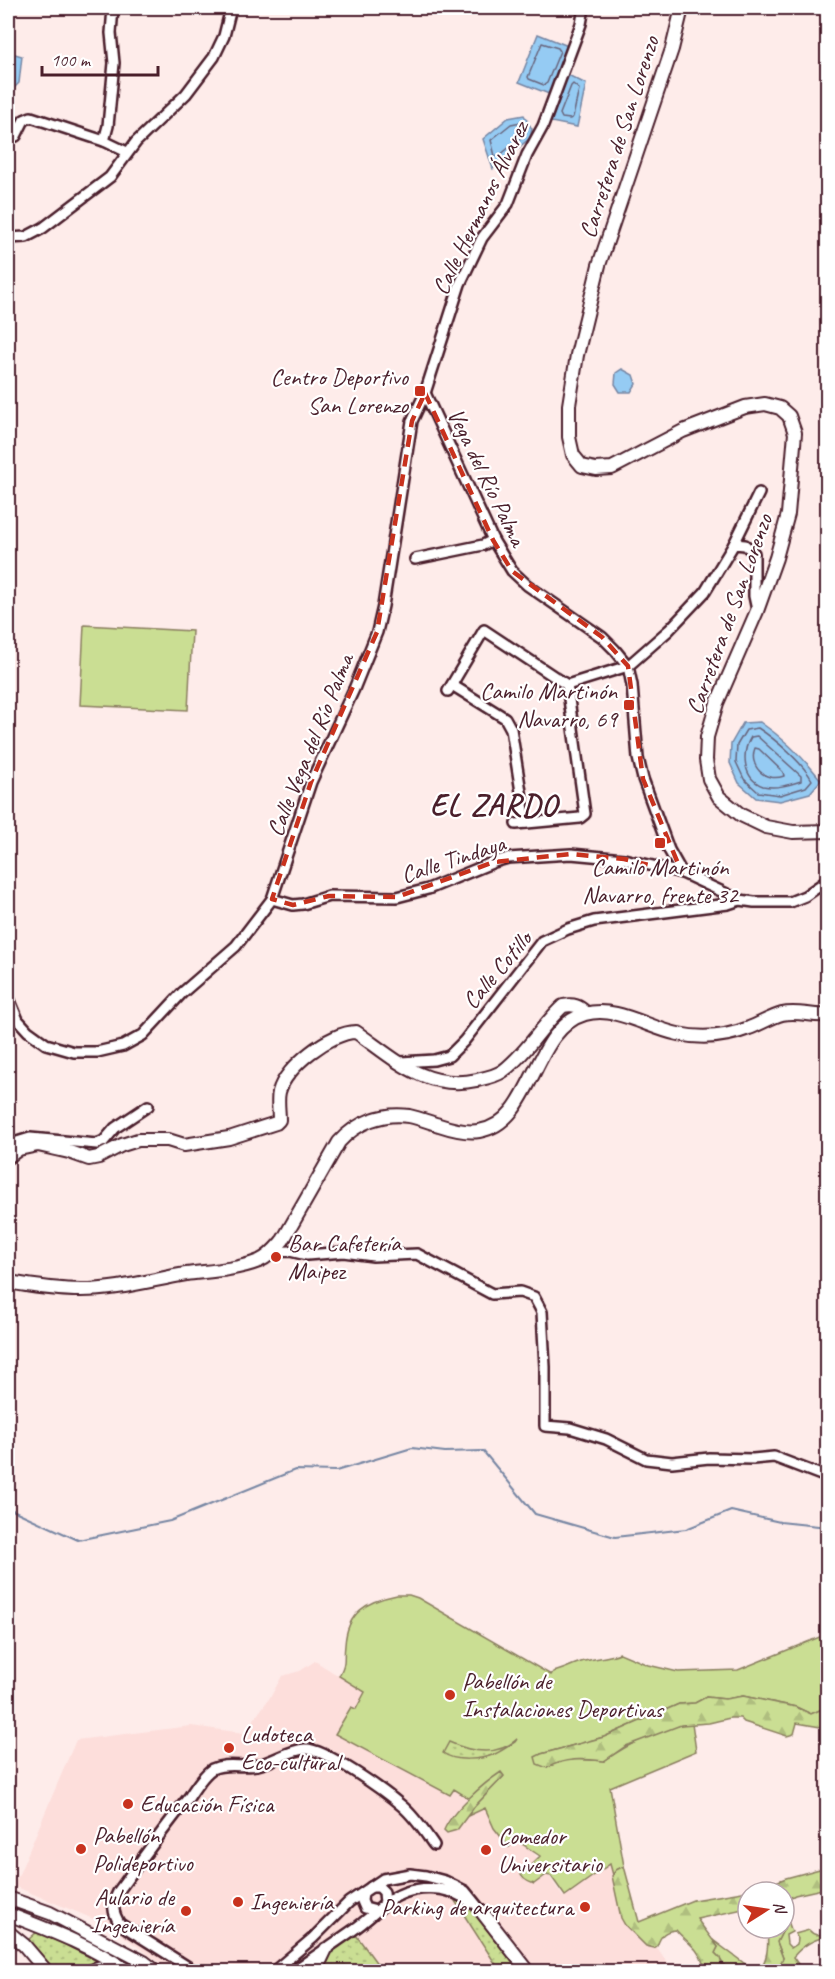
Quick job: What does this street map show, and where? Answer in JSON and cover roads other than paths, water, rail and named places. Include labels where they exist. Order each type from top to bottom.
[{"type":"street","points":[[104,141],[108,126],[114,63],[111,33],[112,8]]},
{"type":"street","points":[[8,238],[26,237],[43,228],[110,177],[127,152],[186,94],[214,57],[224,36],[231,8]]},
{"type":"street","name":"Calle Hermanos Álvarez","points":[[425,393],[460,284],[482,238],[508,204],[527,155],[543,126],[581,24],[584,8]]},
{"type":"street","name":"Carretera de San Lorenzo","points":[[682,8],[672,49],[599,265],[577,355],[569,405],[569,437],[573,455],[582,466],[596,469],[612,468],[683,431],[745,407],[765,404],[780,408],[789,416],[795,433],[789,514],[757,611],[717,703],[707,736],[706,760],[709,779],[719,797],[741,815],[766,827],[793,832],[828,831]]},
{"type":"street","points":[[8,132],[16,136],[24,120],[31,117],[104,141],[127,152]]},
{"type":"street","name":"Vega del Río Palma","points":[[425,393],[493,540],[513,571],[527,585],[602,637],[628,666]]},
{"type":"street","name":"Calle Vega del Río Palma","points":[[8,996],[18,1020],[28,1031],[46,1044],[74,1052],[97,1052],[123,1046],[142,1035],[182,993],[236,946],[272,899],[311,782],[354,689],[377,632],[412,421],[425,393]]},
{"type":"street","points":[[567,685],[628,666],[669,630],[705,592],[734,544],[759,493]]},
{"type":"street","points":[[415,559],[483,545],[493,540]]},
{"type":"street","points":[[734,544],[746,545],[754,553],[754,596],[757,611]]},
{"type":"street","points":[[484,630],[567,685],[585,814],[580,818],[521,824],[511,729],[505,718],[450,688],[484,630]]},
{"type":"street","points":[[628,666],[632,686],[638,758],[643,779],[669,850],[682,873]]},
{"type":"street","name":"Calle Tindaya","points":[[272,899],[292,905],[329,896],[397,897],[428,889],[508,858],[571,854],[624,859],[682,873],[740,900]]},
{"type":"street","points":[[740,900],[753,903],[790,902],[805,896],[828,880]]},
{"type":"street","name":"Calle Cotillo","points":[[401,1062],[434,1060],[448,1056],[464,1041],[542,941],[568,929],[594,921],[673,912],[728,904],[740,900]]},
{"type":"street","points":[[8,1156],[19,1149],[38,1145],[89,1159],[138,1140],[168,1140],[184,1145],[229,1138],[276,1123],[279,1120],[278,1092],[293,1069],[323,1043],[345,1032],[356,1032],[417,1074],[443,1082],[465,1083],[488,1078],[509,1065],[563,1006],[579,1006],[586,1013]]},
{"type":"street","points":[[8,1282],[47,1289],[113,1288],[243,1266],[262,1260],[283,1240],[339,1142],[350,1130],[366,1122],[385,1117],[408,1116],[455,1130],[478,1132],[496,1126],[511,1113],[551,1042],[574,1019],[586,1013],[602,1012],[624,1016],[677,1034],[706,1037],[732,1034],[784,1013],[828,1015]]},
{"type":"street","points":[[8,1156],[9,1148],[17,1142],[30,1138],[97,1144],[104,1141],[115,1128],[148,1106]]},
{"type":"street","points":[[272,1252],[290,1251],[307,1255],[344,1252],[373,1256],[417,1254],[492,1294],[520,1292],[534,1297],[542,1312],[545,1426],[570,1428],[606,1438],[646,1459],[672,1462],[709,1458],[753,1460],[774,1457],[821,1475],[828,1475]]},
{"type":"street","points":[[196,1971],[120,1924],[112,1904],[117,1892],[212,1769],[222,1766],[255,1766],[292,1752],[305,1749],[318,1751],[331,1756],[402,1806],[415,1818],[434,1845]]},
{"type":"street","points":[[273,1971],[313,1938],[349,1902],[383,1879],[410,1874],[445,1881],[465,1891],[529,1971]]},
{"type":"street","points":[[371,1887],[379,1887],[384,1892],[385,1904]]},
{"type":"street","points":[[292,1971],[361,1924],[385,1904],[417,1888],[438,1888],[466,1899],[482,1912]]},
{"type":"street","points":[[363,1893],[362,1901],[365,1908],[376,1911]]},
{"type":"street","points":[[8,1898],[50,1913],[157,1971]]},
{"type":"street","points":[[8,1914],[85,1946],[129,1971]]},
{"type":"street","points":[[8,1932],[24,1945],[47,1971]]},
{"type":"street","points":[[315,1971],[326,1949]]},
{"type":"street","points":[[90,1971],[107,1967],[117,1971]]},
{"type":"water","points":[[538,34],[568,46],[549,94],[519,82]]},
{"type":"water","points":[[8,52],[22,56],[19,83],[12,90],[10,103],[8,102]]},
{"type":"water","points":[[568,75],[586,84],[577,127],[551,122]]},
{"type":"water","points":[[524,115],[532,129],[530,138],[493,169],[483,139],[508,118]]},
{"type":"water","points":[[622,369],[633,375],[636,384],[631,392],[620,392],[615,384],[616,373]]},
{"type":"water","points":[[760,722],[793,749],[821,780],[810,793],[780,801],[756,798],[739,783],[730,763],[731,744],[743,723]]},
{"type":"waterway","points":[[8,1508],[78,1540],[170,1521],[295,1470],[336,1471],[412,1448],[445,1452],[483,1451],[535,1514],[615,1537],[686,1529],[731,1511],[780,1522],[828,1527]]},
{"type":"place","name":"Centro Deportivo San Lorenzo","points":[[420,391]]},
{"type":"place","name":"Camilo Martinón Navarro, 69","points":[[629,705]]},
{"type":"place","name":"Camilo Martinón Navarro, frente 32","points":[[660,843]]},
{"type":"place","name":"Bar Cafetería Maipez","points":[[276,1257]]},
{"type":"place","name":"Pabellón de Instalaciones Deportivas","points":[[450,1695]]},
{"type":"place","name":"Ludoteca Eco-cultural","points":[[229,1748]]},
{"type":"place","name":"Educación Física","points":[[128,1804]]},
{"type":"place","name":"Pabellón Polideportivo","points":[[81,1849]]},
{"type":"place","name":"Comedor Universitario","points":[[486,1850]]},
{"type":"place","name":"Ingeniería","points":[[238,1902]]},
{"type":"place","name":"Parking de arquitectura","points":[[585,1907]]},
{"type":"place","name":"Aulario de Ingeniería","points":[[186,1911]]},
{"type":"district","name":"EL ZARDO","points":[[494,805]]}]
